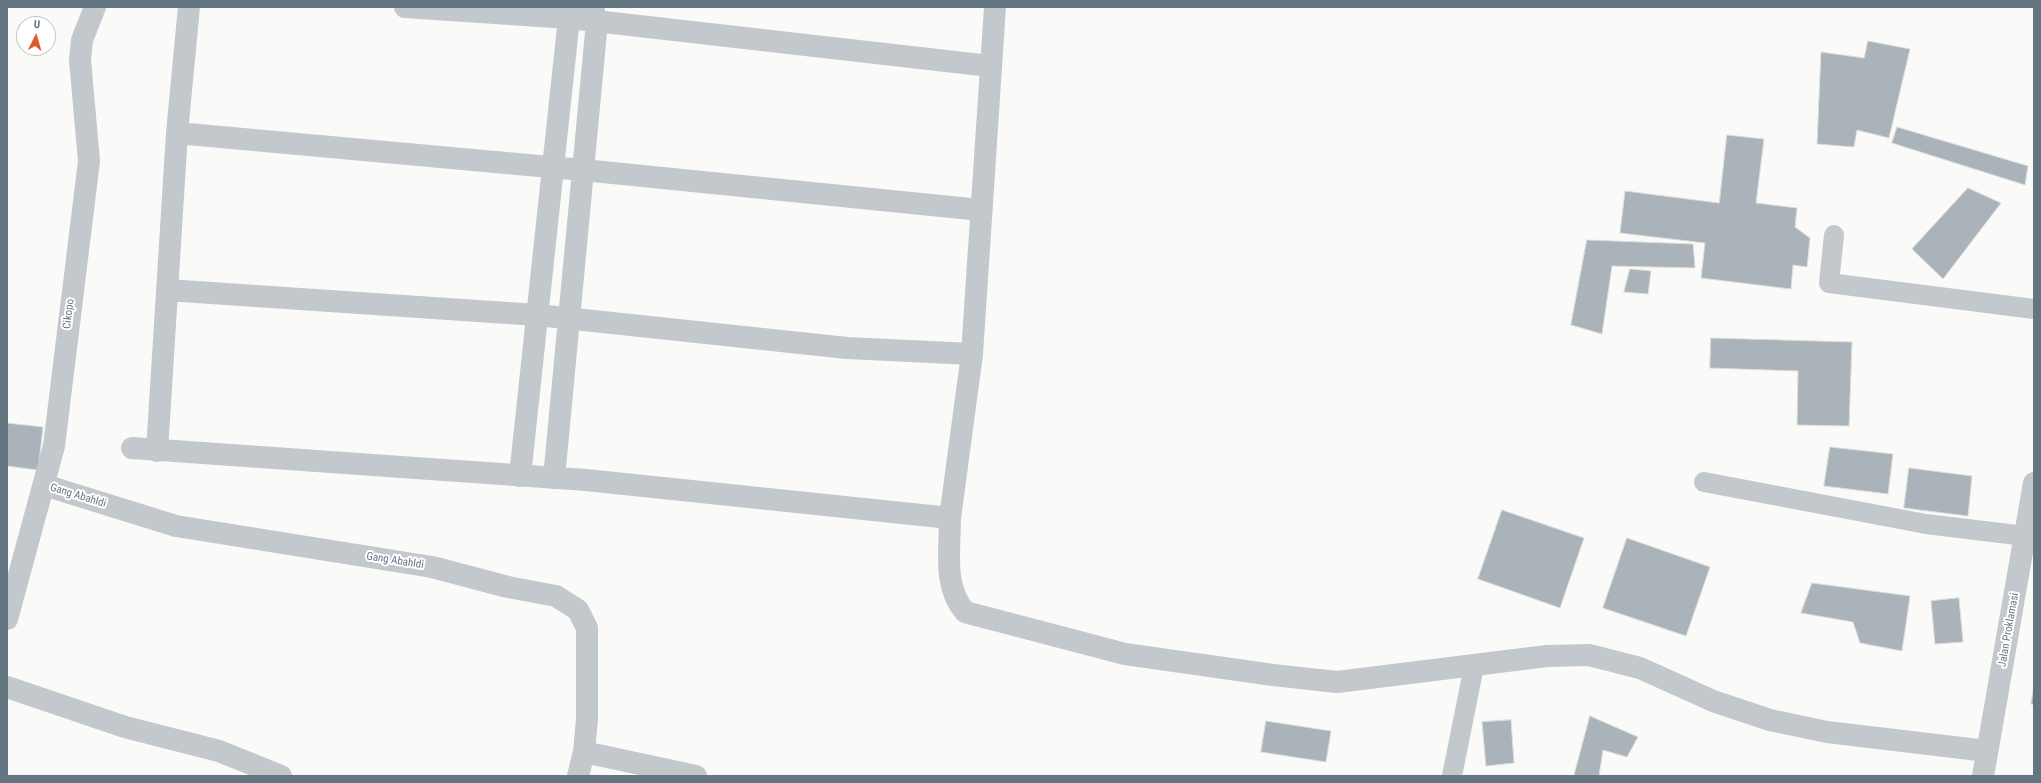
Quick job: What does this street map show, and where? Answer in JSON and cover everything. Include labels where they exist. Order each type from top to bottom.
[{"type":"street","name":"Cikopo","points":[[7,619],[54,446],[89,161],[80,60],[82,40],[95,7]]},
{"type":"street","points":[[157,451],[177,133],[189,7]]},
{"type":"street","points":[[405,7],[595,14],[990,66]]},
{"type":"street","points":[[995,7],[972,354],[950,518],[949,579],[954,597],[965,612],[1125,654],[1287,677],[1337,682],[1546,656],[1588,655],[1640,668],[1713,701],[1770,720],[1827,732],[1987,751]]},
{"type":"street","points":[[520,476],[536,315],[572,13]]},
{"type":"street","points":[[554,478],[583,170],[595,14]]},
{"type":"street","points":[[177,133],[553,167],[981,210]]},
{"type":"street","points":[[167,290],[536,315],[847,348],[972,354]]},
{"type":"street","points":[[132,448],[157,451],[554,478],[950,518]]},
{"type":"street","name":"Jalan Proklamasi","points":[[1983,776],[2034,483]]},
{"type":"street","name":"Gang Abahldi","points":[[44,485],[176,526],[432,567],[556,596],[578,610],[587,628],[587,718],[584,752],[578,776]]},
{"type":"street","points":[[7,687],[125,726],[219,751],[280,776]]},
{"type":"street","points":[[584,752],[696,776]]},
{"type":"lane","points":[[1834,235],[1829,283],[2034,308]]},
{"type":"lane","points":[[1704,482],[1926,524],[2025,536]]},
{"type":"lane","points":[[1452,776],[1474,666]]},
{"type":"building","points":[[1868,41],[1910,49],[1889,138],[1857,130],[1854,147],[1817,144],[1821,52],[1864,58]]},
{"type":"building","points":[[1897,127],[2028,166],[2025,185],[1892,143]]},
{"type":"building","points":[[1727,135],[1764,139],[1756,203],[1797,208],[1795,227],[1810,238],[1807,267],[1793,265],[1791,289],[1701,278],[1705,243],[1620,233],[1625,191],[1719,203]]},
{"type":"building","points":[[1968,188],[2001,203],[1943,279],[1912,249]]},
{"type":"building","points":[[1587,240],[1693,244],[1695,268],[1612,266],[1602,334],[1571,325]]},
{"type":"building","points":[[1630,269],[1651,271],[1648,294],[1624,292]]},
{"type":"building","points":[[1711,338],[1852,342],[1849,426],[1797,425],[1798,371],[1710,368]]},
{"type":"building","points":[[7,423],[43,427],[38,470],[7,466]]},
{"type":"building","points":[[1830,447],[1893,454],[1888,494],[1824,486]]},
{"type":"building","points":[[1909,468],[1972,476],[1968,516],[1904,508]]},
{"type":"building","points":[[1502,510],[1584,538],[1560,608],[1478,579]]},
{"type":"building","points":[[1627,538],[1710,567],[1686,636],[1603,608]]},
{"type":"building","points":[[1812,583],[1910,596],[1902,651],[1860,643],[1853,622],[1801,613]]},
{"type":"building","points":[[1959,598],[1963,642],[1935,644],[1931,601]]},
{"type":"building","points":[[2034,686],[2034,705],[2031,704]]},
{"type":"building","points":[[1590,716],[1638,737],[1627,757],[1603,750],[1599,776],[1574,776]]},
{"type":"building","points":[[1511,720],[1514,763],[1486,766],[1482,722]]},
{"type":"building","points":[[1266,721],[1331,731],[1326,762],[1261,752]]}]
